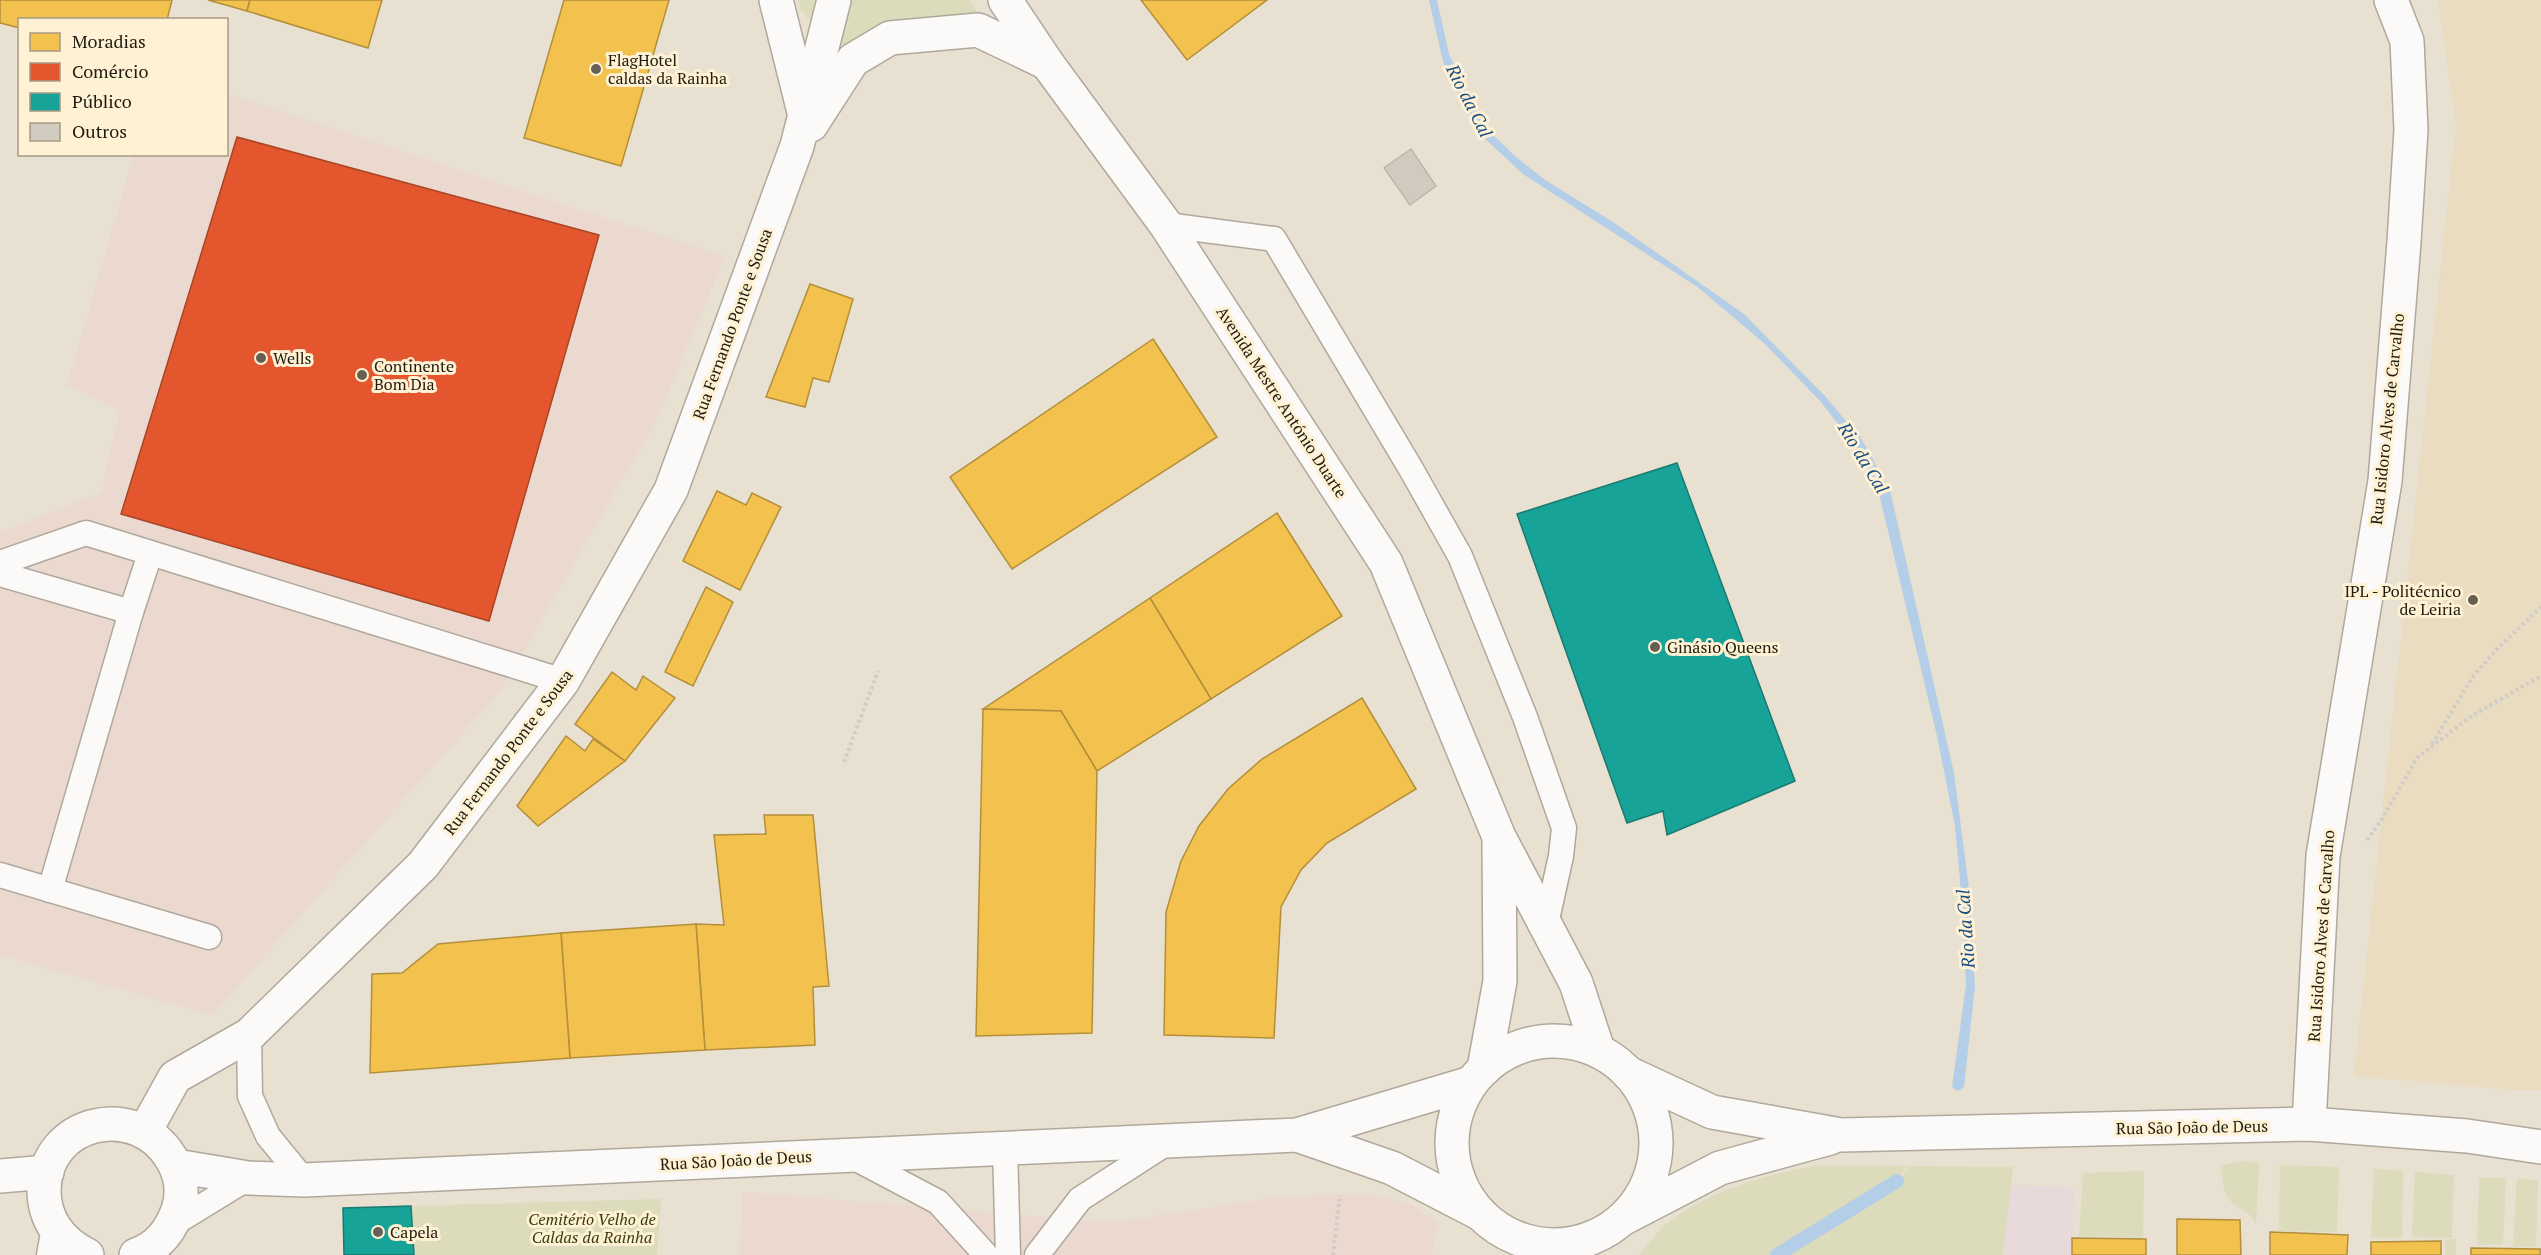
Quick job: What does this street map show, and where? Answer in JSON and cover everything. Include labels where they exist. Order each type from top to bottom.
[{"type":"street","name":"Rua Fernando Ponte e Sousa","points":[[776,0],[804,113]]},
{"type":"street","name":"Rua Fernando Ponte e Sousa","points":[[146,1131],[175,1077],[249,1035],[423,865],[563,681],[671,490],[797,147],[834,0]]},
{"type":"street","name":"Avenida Mestre António Duarte","points":[[1005,0],[1047,63],[1166,225],[1386,562],[1499,837],[1576,982],[1598,1050]]},
{"type":"street","name":"Rua Isidoro Alves de Carvalho","points":[[2310,1124],[2325,844],[2385,481],[2404,243],[2411,130],[2407,41],[2391,0]]},
{"type":"street","name":"Rua Fernando Ponte e Sousa","points":[[797,147],[853,60],[890,38],[978,30],[1047,63]]},
{"type":"street","points":[[1499,837],[1500,981],[1477,1076],[1458,1110],[1452,1140],[1459,1179],[1484,1217],[1500,1255]]},
{"type":"street","points":[[1297,1135],[1477,1076],[1499,1056],[1518,1047],[1537,1042],[1578,1043],[1598,1050],[1628,1073],[1712,1112],[1841,1135]]},
{"type":"street","points":[[1612,1234],[1648,1186],[1657,1147],[1650,1108],[1641,1089],[1628,1073]]},
{"type":"street","points":[[87,1255],[68,1244],[52,1242],[45,1203],[47,1172],[55,1154],[68,1138],[86,1128],[106,1123],[126,1124],[146,1131],[164,1146],[176,1166],[181,1186],[179,1206],[173,1224],[161,1240],[136,1255]]},
{"type":"street","name":"Rua São João de Deus","points":[[1841,1135],[2310,1124],[2467,1136],[2541,1147]]},
{"type":"street","points":[[1297,1135],[1392,1168],[1484,1217],[1512,1237],[1551,1246],[1571,1245],[1612,1234],[1720,1168],[1841,1135]]},
{"type":"street","name":"Rua São João de Deus","points":[[176,1166],[248,1178],[304,1180],[1297,1135]]},
{"type":"street","points":[[0,1176],[47,1172]]},
{"type":"lane","points":[[1166,225],[1274,239],[1412,470],[1460,556],[1525,717],[1564,828],[1561,856],[1546,924]]},
{"type":"lane","points":[[0,563],[86,534],[563,681]]},
{"type":"lane","points":[[50,890],[150,554]]},
{"type":"lane","points":[[0,574],[131,612]]},
{"type":"lane","points":[[0,875],[209,937]]},
{"type":"lane","points":[[249,1035],[250,1095],[268,1136],[304,1180]]},
{"type":"lane","points":[[1037,1255],[1080,1199],[1171,1141]]},
{"type":"lane","points":[[1005,1148],[1008,1255]]},
{"type":"lane","points":[[849,1155],[939,1202],[986,1255]]},
{"type":"lane","points":[[173,1224],[248,1178]]},
{"type":"path","points":[[2431,746],[2474,675],[2499,647],[2541,607]]},
{"type":"path","points":[[844,762],[878,671]]},
{"type":"path","points":[[2322,879],[2366,841],[2382,819],[2417,758],[2470,717],[2541,676]]},
{"type":"path","points":[[1332,1255],[1340,1195]]},
{"type":"shaded area","name":"IPL - Politécnico de Leiria","points":[[2438,0],[2541,0],[2541,1090],[2514,1090],[2354,1076],[2456,124]]},
{"type":"shaded area","points":[[228,94],[725,257],[656,421],[501,690],[212,1015],[0,955],[0,532],[101,493],[120,410],[67,385],[134,156],[228,156]]},
{"type":"shaded area","points":[[2010,1185],[2074,1187],[2072,1255],[2003,1255]]},
{"type":"shaded area","points":[[743,1192],[1112,1223],[1278,1197],[1371,1194],[1412,1205],[1438,1223],[1432,1255],[739,1255]]},
{"type":"green space","points":[[798,0],[969,0],[979,16],[890,21],[848,49],[801,11]]},
{"type":"green space","points":[[2241,1161],[2259,1163],[2256,1224],[2249,1214],[2231,1201],[2224,1187],[2221,1166]]},
{"type":"green space","points":[[1816,1165],[1907,1166],[1897,1180],[1778,1255],[1639,1255],[1666,1225],[1704,1200],[1759,1179]]},
{"type":"green space","points":[[2280,1165],[2339,1167],[2337,1232],[2279,1231]]},
{"type":"green space","points":[[1909,1166],[2013,1167],[2003,1255],[1781,1255],[1899,1181]]},
{"type":"green space","points":[[2374,1169],[2403,1171],[2402,1238],[2371,1237]]},
{"type":"green space","points":[[2144,1171],[2143,1238],[2079,1236],[2083,1173]]},
{"type":"green space","points":[[2415,1172],[2454,1175],[2452,1238],[2412,1237]]},
{"type":"green space","points":[[2479,1178],[2506,1178],[2503,1244],[2477,1245]]},
{"type":"green space","points":[[2517,1179],[2538,1180],[2536,1247],[2513,1246]]},
{"type":"green space","name":"Cemitério Velho de Caldas da Rainha","points":[[661,1199],[657,1255],[414,1255],[411,1206]]},
{"type":"green space","points":[[2445,1239],[2456,1239],[2456,1255],[2445,1255]]},
{"type":"water","name":"Rio da Cal","points":[[1429,0],[1437,0],[1449,54],[1467,93],[1489,131],[1545,180],[1613,222],[1744,314],[1825,396],[1862,440],[1890,490],[1954,773],[1969,888],[1975,986],[1964,1087],[1958,1091],[1952,1087],[1966,985],[1963,914],[1955,826],[1937,736],[1877,485],[1852,442],[1821,402],[1766,345],[1699,288],[1523,174],[1483,137],[1445,70]]},
{"type":"building: Moradias","points":[[0,0],[172,0],[168,18],[18,18],[18,28],[0,23]]},
{"type":"building: Moradias","points":[[208,0],[250,0],[247,11]]},
{"type":"building: Moradias","points":[[250,0],[382,0],[368,48],[247,11]]},
{"type":"building: Moradias","name":"FlagHotel caldas da Rainha","points":[[564,0],[669,0],[621,166],[524,138]]},
{"type":"building: Moradias","points":[[1141,0],[1267,0],[1187,60]]},
{"type":"building: Moradias","points":[[810,284],[853,299],[829,382],[813,378],[805,407],[766,397]]},
{"type":"building: Moradias","points":[[1153,339],[1217,437],[1012,569],[950,477]]},
{"type":"building: Moradias","points":[[717,491],[746,505],[752,493],[781,507],[740,590],[683,561]]},
{"type":"building: Moradias","points":[[1277,513],[1342,616],[1211,699],[1150,598]]},
{"type":"building: Moradias","points":[[706,587],[733,602],[693,686],[665,672]]},
{"type":"building: Moradias","points":[[1150,598],[1211,699],[1097,771],[1061,711],[983,709]]},
{"type":"building: Moradias","points":[[612,672],[636,690],[643,676],[675,698],[625,761],[575,724]]},
{"type":"building: Moradias","points":[[1362,698],[1416,789],[1327,843],[1301,870],[1281,907],[1274,1038],[1164,1035],[1166,912],[1181,861],[1199,826],[1228,789],[1262,759]]},
{"type":"building: Moradias","points":[[983,709],[1061,711],[1097,771],[1092,1033],[976,1036]]},
{"type":"building: Moradias","points":[[566,736],[585,751],[593,739],[625,761],[538,826],[517,806]]},
{"type":"building: Moradias","points":[[764,815],[813,815],[829,986],[813,987],[815,1045],[705,1050],[696,924],[724,925],[714,835],[766,834]]},
{"type":"building: Moradias","points":[[696,924],[705,1050],[570,1058],[561,933]]},
{"type":"building: Moradias","points":[[561,933],[570,1058],[370,1073],[372,974],[402,973],[438,944]]},
{"type":"building: Moradias","points":[[2177,1219],[2240,1220],[2241,1255],[2177,1255]]},
{"type":"building: Moradias","points":[[2270,1232],[2348,1235],[2347,1255],[2270,1255]]},
{"type":"building: Moradias","points":[[2072,1238],[2146,1239],[2146,1255],[2072,1255]]},
{"type":"building: Moradias","points":[[2441,1241],[2441,1255],[2371,1255],[2371,1242]]},
{"type":"building: Moradias","points":[[2471,1248],[2540,1249],[2540,1255],[2471,1255]]},
{"type":"building: Comércio","name":"Continente Bom Dia","points":[[237,137],[599,235],[489,621],[121,514]]},
{"type":"building: Público","name":"Ginásio Queens","points":[[1677,463],[1795,781],[1667,835],[1663,811],[1627,823],[1517,514]]},
{"type":"building: Público","name":"Capela","points":[[411,1206],[414,1255],[344,1255],[343,1208]]},
{"type":"building: Outros","points":[[1411,149],[1436,186],[1410,205],[1384,168]]},
{"type":"waterway","points":[[1777,1255],[1897,1181]]},
{"type":"place","name":"FlagHotel caldas da Rainha","points":[[596,69]]},
{"type":"place","name":"Wells","points":[[261,358]]},
{"type":"place","name":"Continente Bom Dia","points":[[362,375]]},
{"type":"place","name":"IPL - Politécnico de Leiria","points":[[2473,600]]},
{"type":"place","name":"Ginásio Queens","points":[[1655,647]]},
{"type":"place","name":"Capela","points":[[378,1232]]}]
